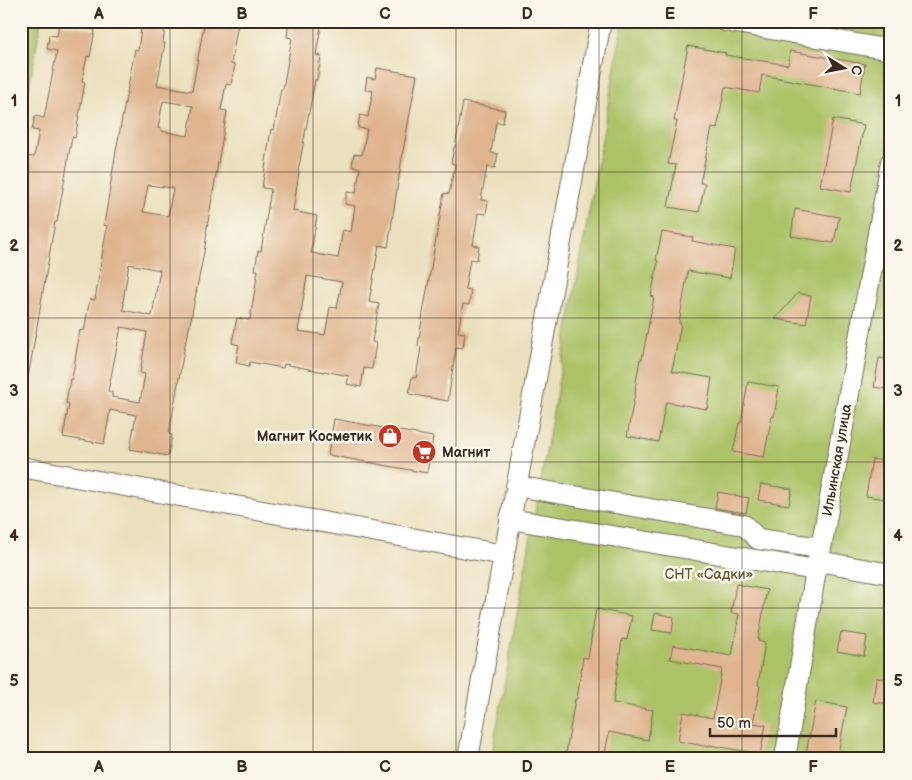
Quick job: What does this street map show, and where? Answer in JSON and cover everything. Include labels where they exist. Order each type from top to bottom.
[{"type":"street","points":[[468,759],[601,21]]},
{"type":"street","points":[[725,21],[891,50]]},
{"type":"street","name":"Ильинская улица","points":[[785,759],[891,162]]},
{"type":"street","points":[[21,467],[504,555]]},
{"type":"street","points":[[516,486],[744,526],[758,539],[819,560]]},
{"type":"street","points":[[510,519],[819,560],[891,574]]},
{"type":"green space","points":[[21,21],[41,21],[21,135]]},
{"type":"green space","name":"СНТ «Садки»","points":[[623,21],[891,21],[891,759],[491,759]]},
{"type":"building","points":[[142,21],[166,21],[163,43],[165,43],[157,85],[192,91],[204,25],[207,25],[207,21],[237,21],[238,23],[231,64],[235,65],[231,85],[226,84],[221,110],[227,111],[204,252],[169,434],[172,435],[168,456],[130,449],[136,415],[110,410],[104,444],[63,437],[69,404],[66,403],[80,330],[84,331],[90,299],[95,300],[107,226],[104,225],[116,151],[135,49],[138,50]],"holes":[[[163,101],[193,106],[188,136],[161,131],[158,128]],[[148,185],[173,188],[168,216],[143,212]],[[129,264],[160,270],[152,316],[123,310]],[[121,327],[147,332],[140,373],[145,374],[140,402],[112,397],[112,392],[108,391]]]},
{"type":"building","points":[[289,21],[322,21],[316,55],[321,56],[298,172],[293,211],[317,216],[311,253],[338,258],[343,230],[351,232],[355,206],[345,204],[347,192],[356,193],[360,168],[352,166],[354,154],[362,155],[367,129],[358,128],[360,115],[368,117],[373,91],[365,90],[367,77],[375,79],[377,68],[417,75],[388,247],[379,245],[369,302],[379,304],[372,342],[376,343],[372,369],[364,368],[361,387],[347,384],[349,376],[324,371],[284,364],[283,368],[250,362],[249,366],[236,363],[239,345],[232,343],[237,318],[250,320],[258,270],[255,270],[258,251],[261,251],[271,189],[262,188],[271,129],[274,130],[292,38],[287,37]],"holes":[[[307,276],[342,282],[337,308],[330,307],[325,335],[298,331]]]},
{"type":"building","points":[[59,23],[95,30],[90,57],[87,56],[82,81],[85,82],[75,138],[72,137],[57,222],[55,222],[28,378],[21,377],[21,238],[25,217],[21,216],[21,200],[24,201],[28,175],[22,173],[25,156],[34,157],[39,131],[32,130],[35,116],[44,118],[57,51],[47,49],[49,35],[57,36]]},
{"type":"building","points":[[688,46],[726,53],[725,55],[788,65],[790,51],[865,64],[860,93],[762,75],[759,93],[725,87],[717,129],[712,128],[700,183],[705,183],[699,212],[668,207],[676,165],[668,164],[677,121],[674,121]]},
{"type":"building","points":[[463,102],[505,110],[503,123],[496,122],[491,153],[498,154],[495,168],[487,167],[481,200],[488,201],[486,214],[478,213],[473,245],[479,246],[477,260],[470,259],[465,289],[471,290],[469,305],[463,304],[458,332],[465,333],[463,348],[456,347],[448,401],[409,394],[412,377],[416,378],[421,347],[418,346],[423,313],[444,193],[449,194],[455,164],[451,163]]},
{"type":"building","points":[[833,119],[864,125],[851,192],[820,186]]},
{"type":"building","points":[[795,209],[839,217],[834,243],[791,236]]},
{"type":"building","points":[[662,232],[693,237],[692,241],[735,249],[730,278],[688,271],[672,371],[712,378],[707,409],[666,402],[658,442],[627,436],[640,359],[642,359],[654,297],[651,296]]},
{"type":"building","points":[[798,293],[811,296],[806,324],[775,319]]},
{"type":"building","points":[[879,358],[891,360],[891,390],[874,387]]},
{"type":"building","points":[[748,382],[779,387],[764,457],[733,452],[739,423],[741,423]]},
{"type":"building","points":[[334,419],[433,437],[427,473],[328,455]]},
{"type":"building","points":[[872,459],[891,462],[891,500],[866,496]]},
{"type":"building","points":[[761,484],[792,489],[789,505],[758,500]]},
{"type":"building","points":[[718,492],[749,498],[746,513],[715,508]]},
{"type":"building","points":[[736,584],[767,590],[758,641],[765,643],[753,723],[766,725],[760,754],[678,741],[683,712],[713,718],[722,669],[670,659],[673,645],[732,656],[739,614],[731,613]]},
{"type":"building","points":[[596,609],[632,616],[627,640],[622,639],[613,703],[653,710],[648,740],[609,732],[604,759],[565,759],[583,657],[588,658]]},
{"type":"building","points":[[655,613],[674,617],[672,633],[652,630]]},
{"type":"building","points":[[841,632],[867,636],[864,656],[837,651]]},
{"type":"building","points":[[876,678],[891,680],[891,704],[873,702]]},
{"type":"building","points":[[816,701],[847,707],[837,759],[805,759]]},
{"type":"place","name":"Магнит Косметик","points":[[390,436]]},
{"type":"place","name":"Магнит","points":[[424,452]]}]
